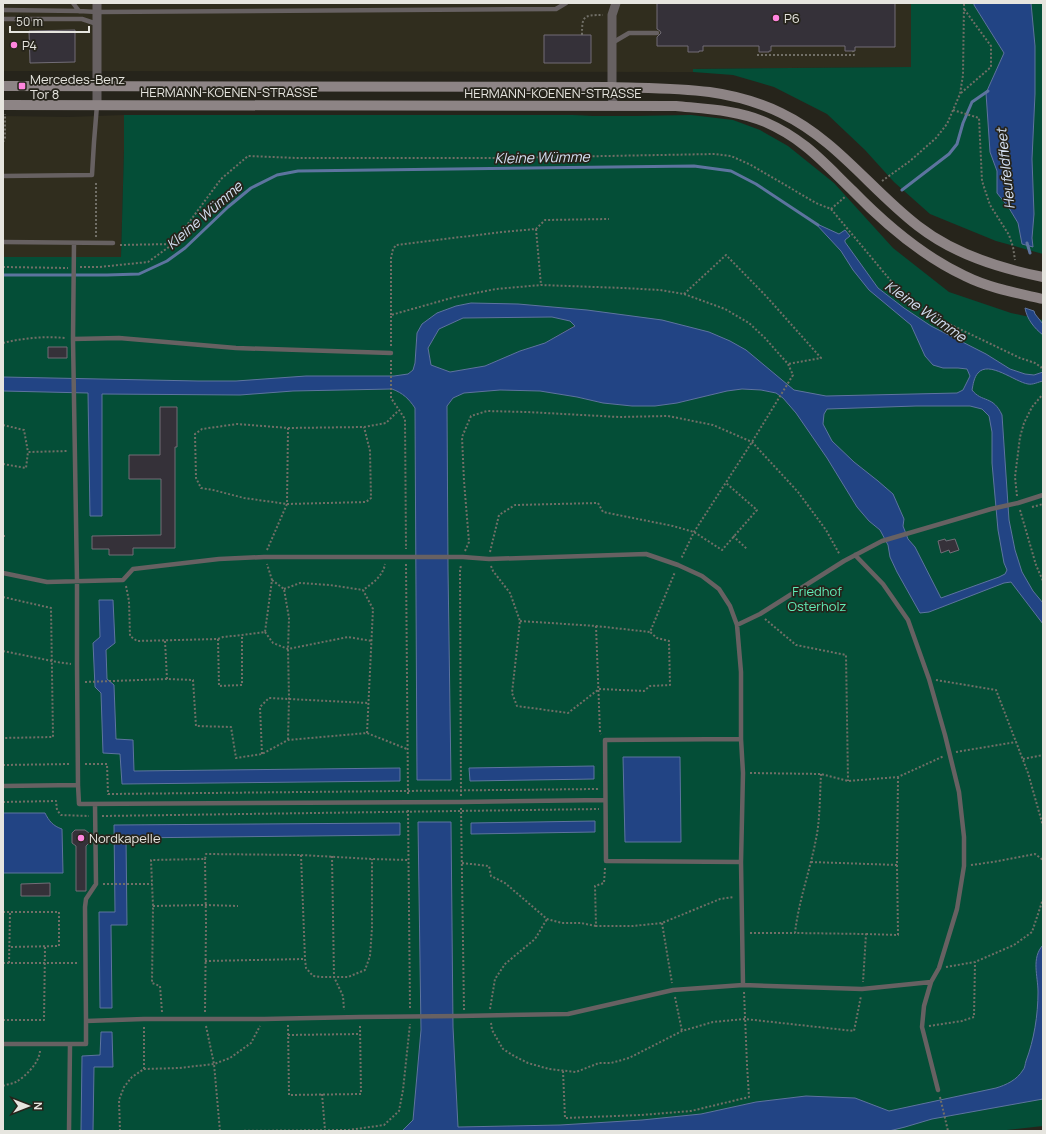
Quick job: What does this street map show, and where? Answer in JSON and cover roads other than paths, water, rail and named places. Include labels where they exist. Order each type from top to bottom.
[{"type":"main road","name":"HERMANN-KOENEN-STRASSE","points":[[3,86],[612,87],[694,89],[706,91],[741,98],[761,104],[802,125],[822,138],[849,161],[903,214],[919,227],[953,249],[998,266],[1043,276]]},
{"type":"main road","name":"HERMANN-KOENEN-STRASSE","points":[[4,105],[676,106],[731,111],[748,115],[777,127],[797,139],[813,151],[852,191],[890,225],[910,242],[932,257],[959,273],[973,279],[1009,291],[1043,299]]},
{"type":"street","points":[[614,106],[612,87],[612,15],[616,3]]},
{"type":"street","points":[[97,7],[97,105]]},
{"type":"lane","points":[[73,3],[79,11]]},
{"type":"lane","points":[[3,10],[79,11],[97,7],[556,9],[566,3]]},
{"type":"lane","points":[[3,19],[82,19],[97,24]]},
{"type":"lane","points":[[612,43],[629,33],[657,33]]},
{"type":"lane","points":[[3,176],[92,175],[97,105]]},
{"type":"lane","points":[[3,242],[113,243]]},
{"type":"lane","points":[[74,243],[73,339],[79,804],[605,800]]},
{"type":"lane","points":[[73,339],[119,338],[236,348],[391,354]]},
{"type":"lane","points":[[737,625],[760,614],[844,561],[882,541],[1043,495]]},
{"type":"lane","points":[[3,573],[47,582],[123,580],[133,569],[219,559],[264,557],[463,557],[488,560],[646,554],[678,564],[702,576],[719,589],[730,606],[737,625],[741,672],[741,739],[743,773],[741,862],[743,985]]},
{"type":"lane","points":[[855,556],[883,584],[908,620],[929,679],[950,753],[959,792],[964,837],[964,866],[957,910],[939,968],[931,982],[924,1006],[922,1028],[938,1090]]},
{"type":"lane","points":[[741,739],[605,740],[606,861],[741,862]]},
{"type":"lane","points":[[3,786],[78,785]]},
{"type":"lane","points":[[3,1044],[86,1044],[85,906],[86,898],[96,884],[95,804]]},
{"type":"lane","points":[[86,1021],[568,1014],[673,990],[743,985],[862,989],[931,982]]},
{"type":"lane","points":[[69,1131],[70,1044]]},
{"type":"water","points":[[974,3],[1031,3],[1035,46],[1035,94],[1032,159],[1034,214],[1032,238],[1033,247],[1022,244],[1018,223],[1009,208],[997,193],[997,171],[990,152],[986,93],[1004,53]]},
{"type":"water","points":[[815,223],[839,234],[845,230],[850,236],[845,240],[845,242],[878,288],[931,326],[986,354],[1010,369],[1025,374],[1034,375],[1043,372],[1043,381],[1030,384],[995,370],[983,370],[978,373],[972,390],[980,397],[995,404],[1002,415],[1009,520],[1015,550],[1022,572],[1033,591],[1043,603],[1043,624],[1011,582],[1004,583],[929,612],[920,613],[897,572],[890,557],[888,545],[880,530],[869,521],[857,507],[827,458],[796,413],[783,398],[776,393],[761,390],[742,389],[727,391],[677,403],[655,406],[632,406],[603,403],[540,391],[500,390],[464,393],[453,398],[447,406],[451,780],[417,780],[415,408],[405,397],[392,389],[293,391],[240,395],[102,394],[102,516],[90,516],[88,393],[3,391],[3,377],[236,381],[306,376],[394,376],[408,374],[413,370],[415,363],[417,333],[422,324],[437,313],[456,306],[471,303],[518,304],[587,310],[662,320],[709,332],[746,350],[794,390],[826,396],[957,393],[963,390],[970,376],[967,369],[943,368],[933,365],[925,356],[911,325],[869,290],[853,270],[841,251]],"holes":[[[552,317],[570,321],[575,326],[545,343],[520,351],[485,366],[450,372],[431,365],[428,348],[439,329],[463,318]],[[970,406],[982,409],[989,416],[992,432],[992,463],[998,530],[1004,563],[1007,570],[1005,574],[999,577],[941,598],[915,547],[908,539],[903,526],[904,519],[893,494],[854,462],[832,441],[823,424],[824,414],[827,409]]]},
{"type":"water","points":[[1025,308],[1034,311],[1043,324],[1043,335],[1031,323]]},
{"type":"water","points":[[99,600],[113,600],[115,643],[106,650],[107,679],[114,685],[116,739],[133,740],[134,771],[400,768],[400,781],[122,784],[120,754],[103,753],[101,693],[95,687],[93,643],[100,637]]},
{"type":"water","points":[[623,757],[680,757],[681,842],[625,842]]},
{"type":"water","points":[[594,766],[594,779],[470,781],[469,768]]},
{"type":"water","points":[[3,813],[45,813],[52,823],[62,829],[63,873],[3,873]]},
{"type":"water","points":[[595,821],[595,832],[471,834],[471,823]]},
{"type":"water","points":[[418,822],[451,822],[453,1027],[458,1127],[560,1125],[642,1120],[701,1114],[756,1102],[806,1096],[855,1098],[889,1111],[996,1088],[1007,1084],[1021,1074],[1025,1067],[1035,1027],[1037,1010],[1038,992],[1036,961],[1039,950],[1043,945],[1043,1099],[932,1119],[889,1131],[402,1131],[413,1120],[421,1030]]},
{"type":"water","points":[[400,823],[400,835],[126,838],[127,925],[111,925],[112,1008],[100,1008],[99,912],[115,912],[114,825]]},
{"type":"water","points":[[101,1032],[112,1032],[113,1067],[94,1067],[93,1131],[81,1131],[82,1056],[100,1055]]},
{"type":"waterway","name":"Heufeldfleet","points":[[902,190],[949,154],[957,144],[963,123],[972,102],[988,91]]},
{"type":"waterway","name":"Kleine Wümme","points":[[3,275],[139,274],[167,261],[185,248],[228,207],[251,188],[277,175],[298,171],[694,166],[731,171],[756,184],[818,225]]},
{"type":"waterway","name":"Heufeldfleet","points":[[1027,243],[1030,253]]},
{"type":"place","name":"P6","points":[[776,18]]},
{"type":"place","name":"P4","points":[[14,45]]},
{"type":"place","name":"Mercedes-Benz Tor 8","points":[[22,86]]},
{"type":"place","name":"Nordkapelle","points":[[81,838]]},
{"type":"park label","name":"Friedhof Osterholz","points":[[817,598]]}]
